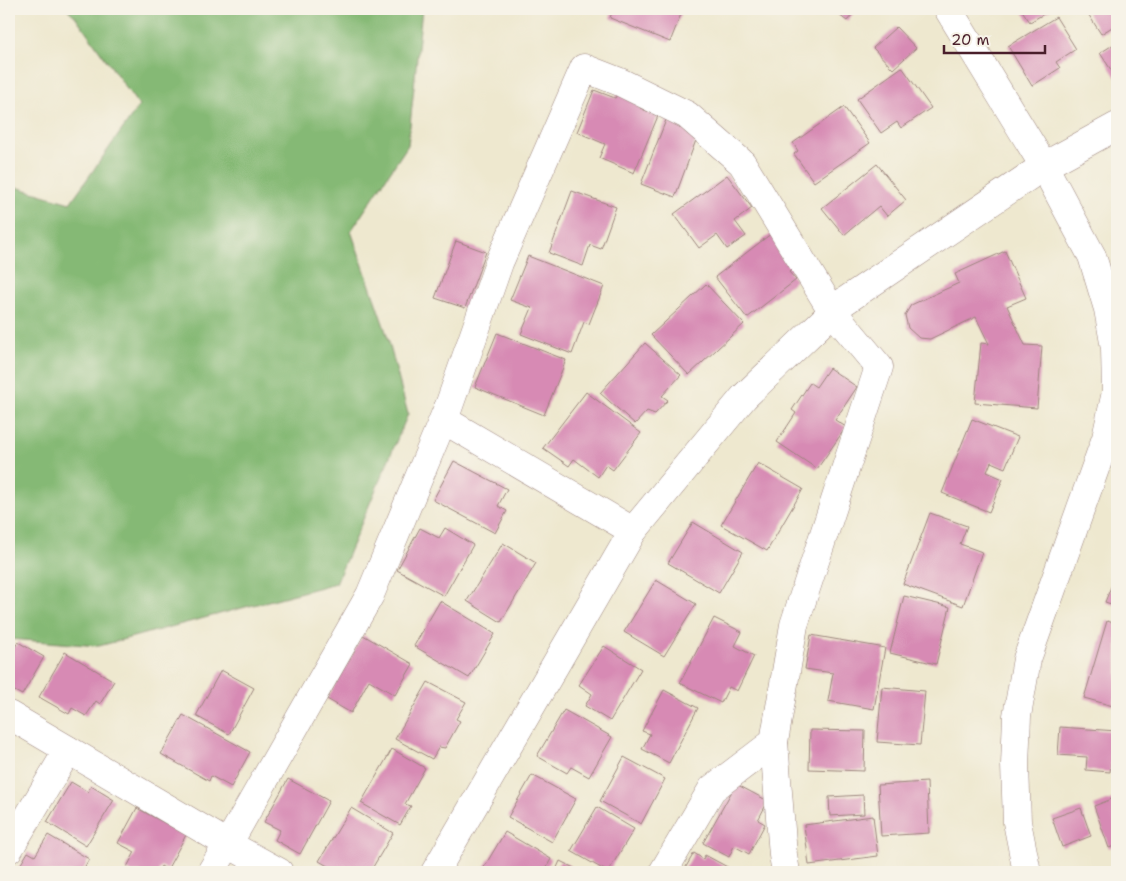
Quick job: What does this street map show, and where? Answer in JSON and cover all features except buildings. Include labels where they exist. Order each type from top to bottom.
[{"type":"street","points":[[948,9],[1044,166],[1092,256],[1108,309],[1115,348],[1116,392],[1106,438],[1025,668],[1017,716],[1015,765],[1017,822],[1027,872]]},
{"type":"street","points":[[633,531],[444,420],[499,263],[584,68],[620,82],[687,115],[742,163],[833,312],[879,366],[794,625],[774,742],[786,872]]},
{"type":"street","points":[[435,872],[633,531],[744,397],[842,303],[1044,166],[1117,126]]},
{"type":"street","points":[[211,872],[370,595],[447,410]]},
{"type":"street","points":[[9,715],[279,872]]},
{"type":"street","points":[[663,872],[712,789],[774,742]]},
{"type":"street","points":[[9,849],[68,750]]},
{"type":"green space","points":[[67,9],[422,9],[408,145],[351,231],[387,335],[408,414],[336,583],[99,646],[9,639],[9,185],[70,203],[139,106],[75,16]]}]
